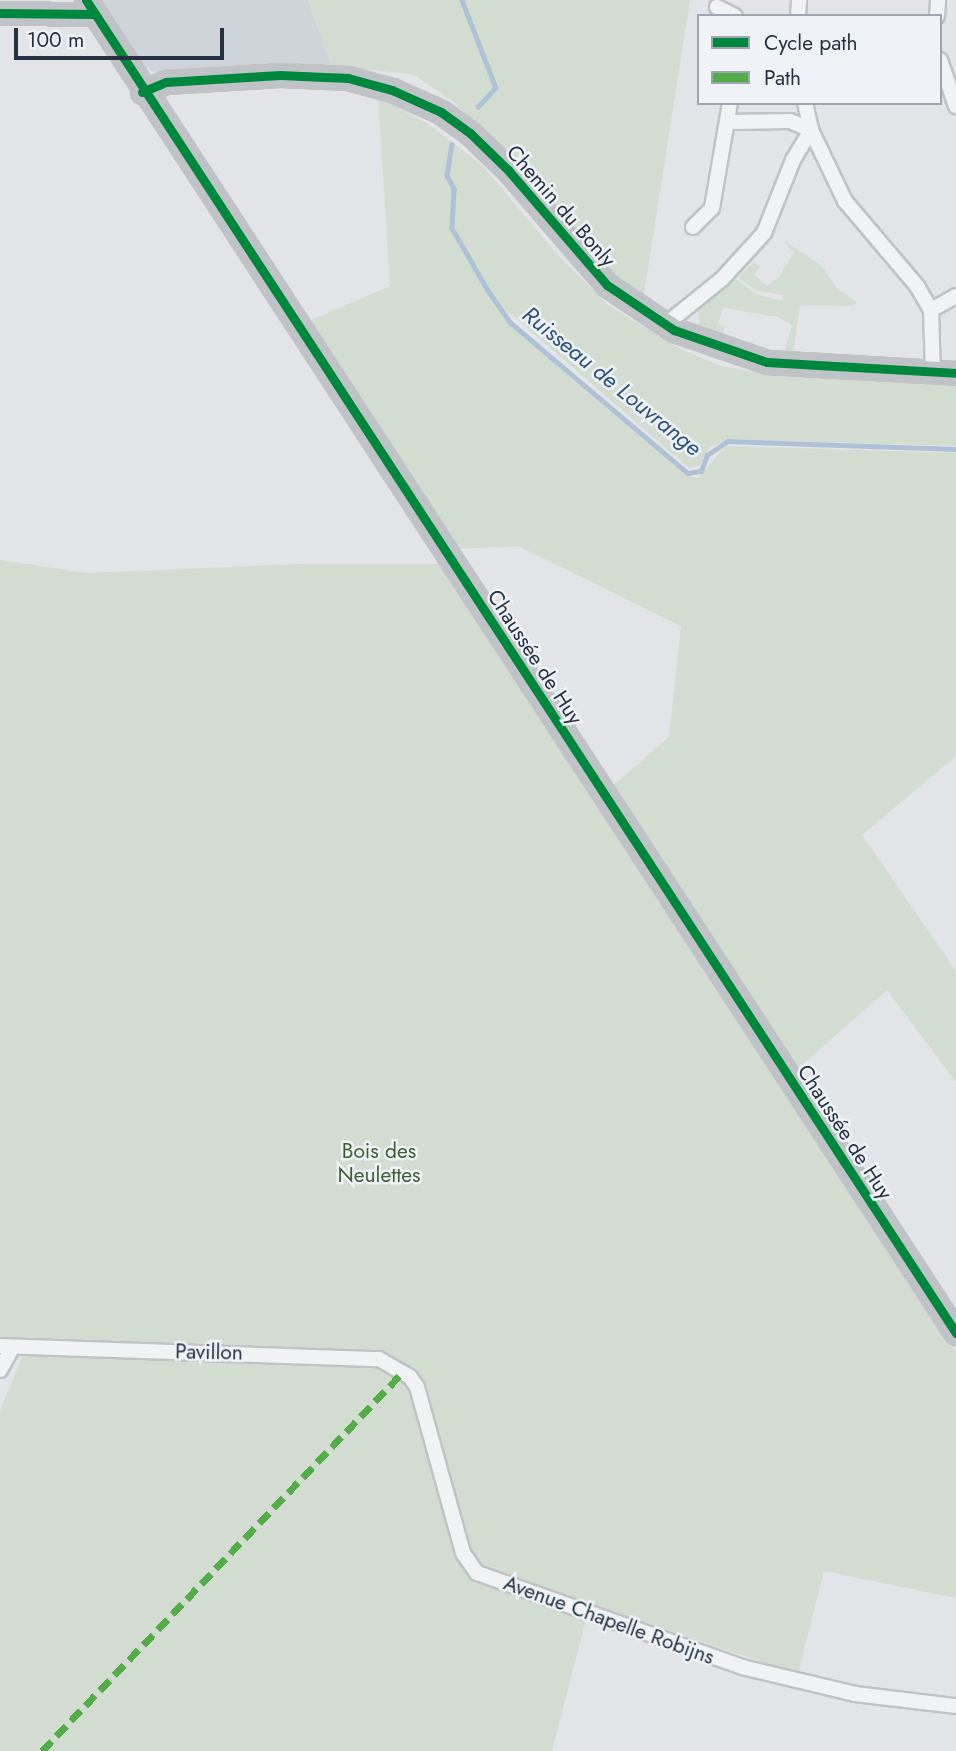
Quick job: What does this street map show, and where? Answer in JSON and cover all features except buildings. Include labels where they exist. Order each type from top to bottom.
[{"type":"main road","points":[[0,13],[44,5],[90,7]]},
{"type":"main road","name":"Chaussée de Huy","points":[[90,7],[142,92],[956,1333]]},
{"type":"main road","name":"Chemin du Bonly","points":[[142,92],[166,82],[319,74],[419,100],[490,151],[607,285],[665,325],[703,343],[766,362],[956,373]]},
{"type":"street","points":[[717,7],[731,14]]},
{"type":"street","points":[[942,66],[956,106]]},
{"type":"street","points":[[693,227],[712,208],[730,105]]},
{"type":"street","points":[[805,105],[811,130],[845,201],[917,286],[931,310],[933,372]]},
{"type":"street","points":[[728,122],[790,121],[811,130]]},
{"type":"street","points":[[665,325],[722,279],[764,233],[793,160],[811,130]]},
{"type":"street","points":[[931,310],[956,296]]},
{"type":"street","name":"Pavillon","points":[[0,1370],[6,1347],[358,1356],[379,1359],[403,1372]]},
{"type":"street","name":"Avenue Chapelle Robijns","points":[[403,1372],[419,1393],[463,1553],[477,1573],[742,1667],[855,1694],[956,1706]]},
{"type":"shaded area","points":[[102,0],[308,0],[331,65],[152,72],[139,61]]},
{"type":"green space","points":[[308,0],[690,0],[643,300],[610,273],[520,166],[451,100],[414,75],[331,65]]},
{"type":"green space","points":[[378,97],[428,124],[482,165],[557,254],[609,306],[679,348],[718,365],[762,374],[956,383],[956,446],[732,439],[709,447],[700,465],[689,468],[510,313],[506,317],[688,476],[698,478],[726,446],[956,453],[956,756],[862,835],[956,971],[956,1082],[887,990],[794,1072],[610,788],[669,737],[681,626],[518,546],[454,549],[307,322],[390,286]]},
{"type":"green space","points":[[782,239],[822,266],[837,289],[857,302],[854,306],[800,305],[793,354],[784,353],[792,325],[778,317],[723,308],[718,325],[725,327],[722,337],[699,325],[698,311],[736,279],[755,294],[783,301],[782,295],[755,290],[739,277],[754,262],[760,267],[754,275],[767,286],[779,277],[794,253]]},
{"type":"green space","name":"Bois des Neulettes","points":[[0,560],[87,573],[304,564],[441,564],[956,1352],[956,1598],[824,1571],[798,1674],[484,1568],[453,1541],[468,1576],[495,1589],[587,1616],[552,1751],[0,1751],[0,1411],[27,1344],[0,1343]]},
{"type":"waterway","name":"Ruisseau de Louvrange","points":[[462,0],[496,88],[478,107]]},
{"type":"waterway","name":"Ruisseau de Louvrange","points":[[452,144],[447,175],[454,189],[452,228],[489,292],[511,323],[688,473],[701,471],[707,455],[728,441],[956,449]]},
{"type":"marked path","points":[[42,1751],[403,1372]]},
{"type":"cycle path","points":[[86,0],[956,1333]]},
{"type":"cycle path","points":[[0,13],[93,14]]},
{"type":"cycle path","points":[[142,92],[166,82],[280,75],[348,78],[392,90],[441,112],[470,133],[508,170],[607,285],[674,330],[767,362],[956,373]]}]
